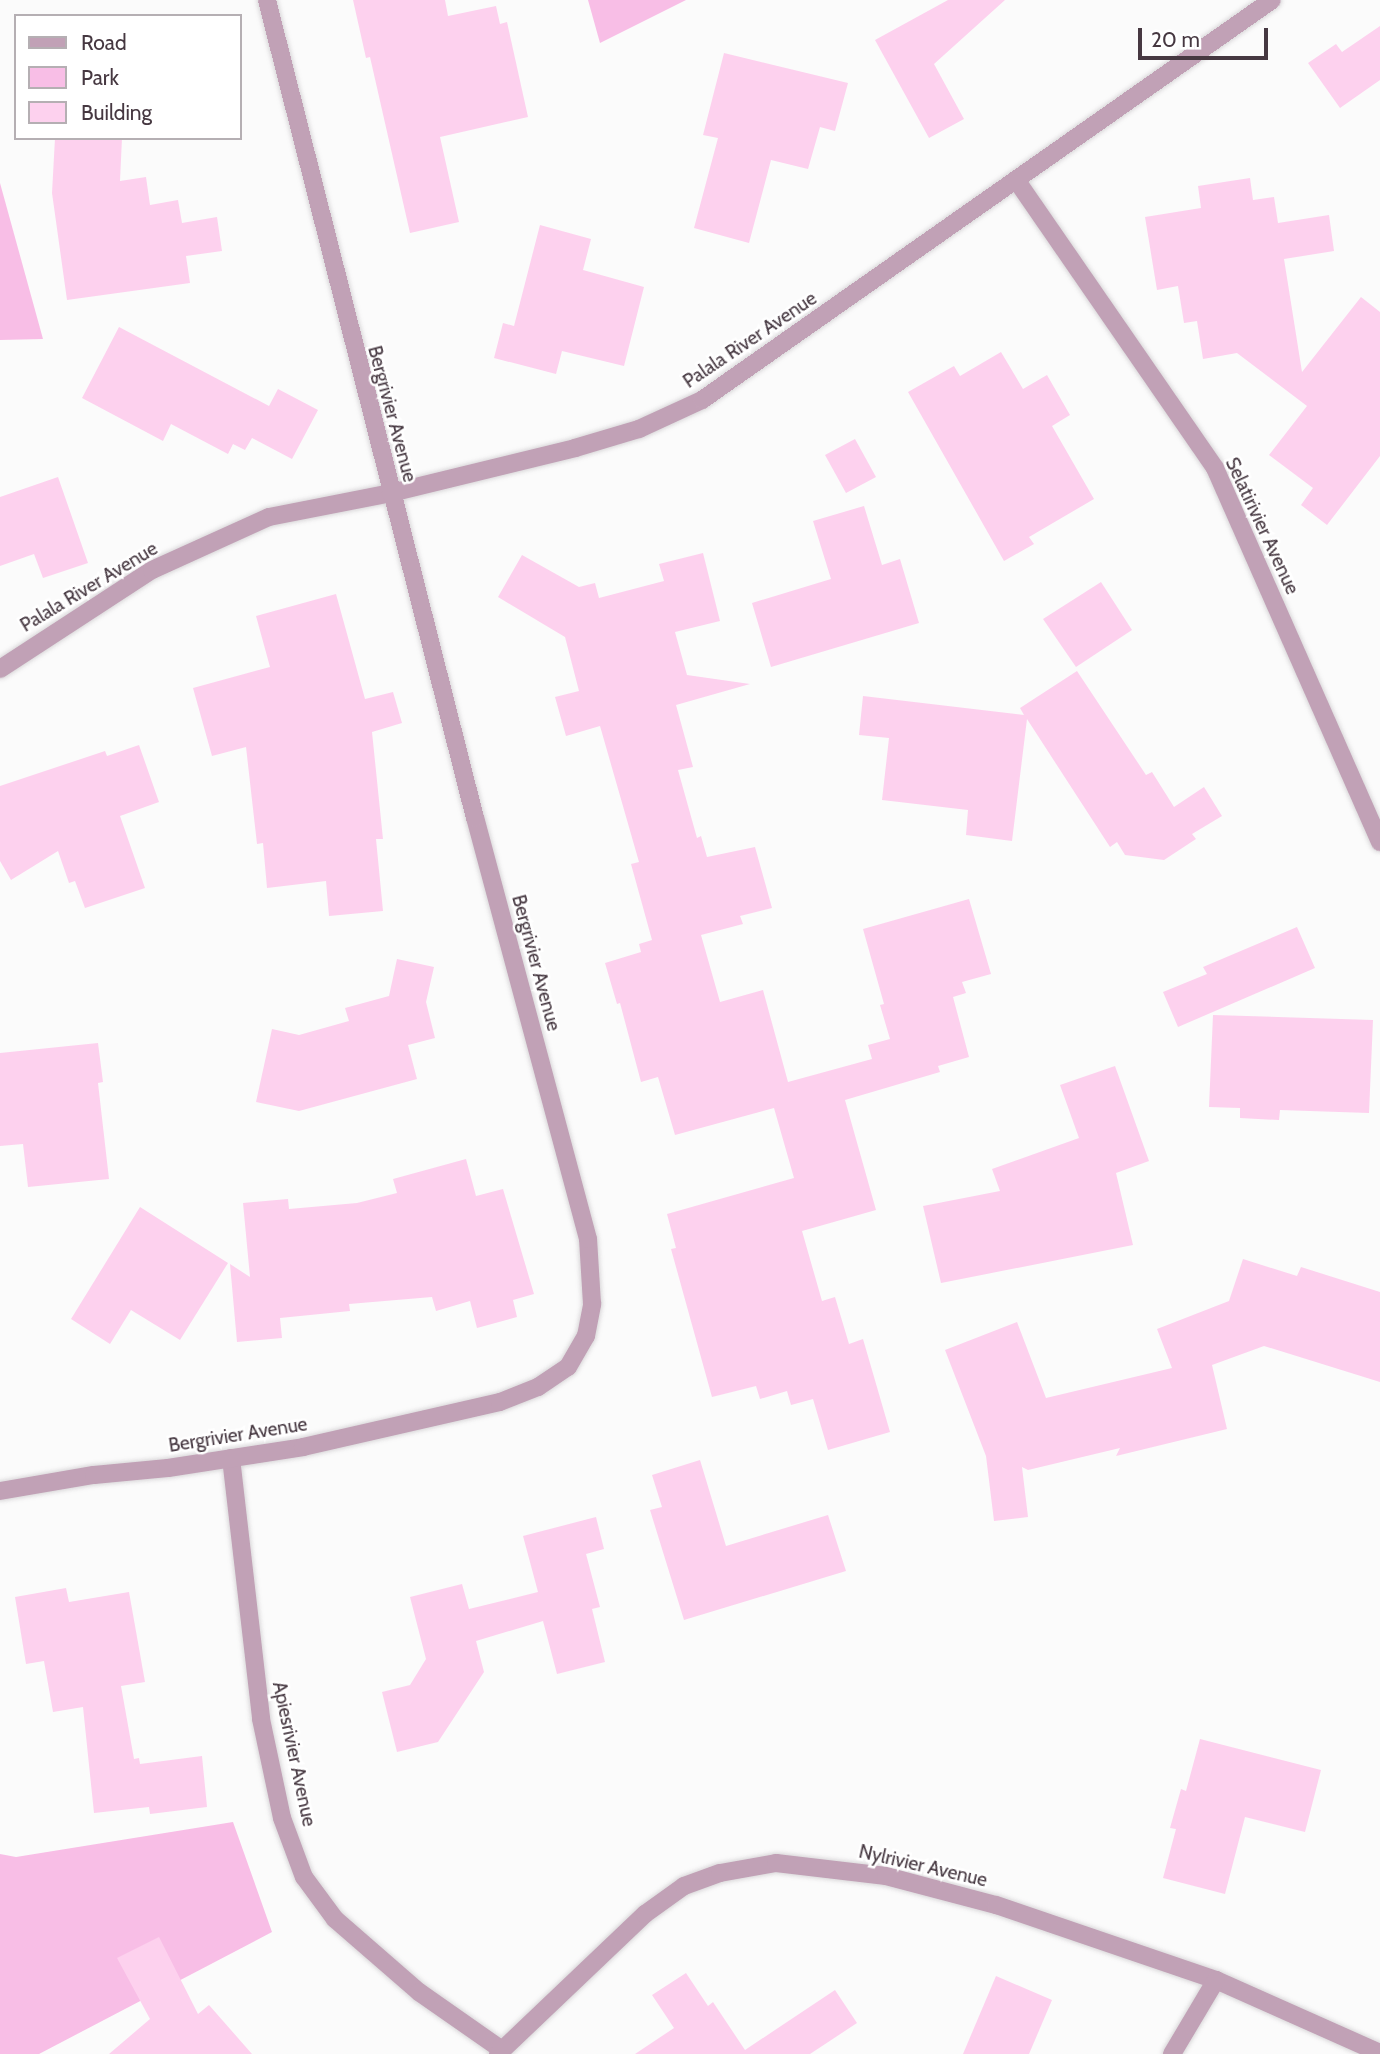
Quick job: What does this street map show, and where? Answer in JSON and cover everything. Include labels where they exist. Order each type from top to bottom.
[{"type":"street","name":"Bergrivier Avenue","points":[[0,1491],[94,1475],[231,1458],[447,1416],[500,1402],[538,1387],[568,1367],[586,1336],[592,1304],[588,1238],[391,494],[267,0]]},
{"type":"street","name":"Palala River Avenue","points":[[0,668],[152,570],[269,517],[391,494],[626,433],[702,400],[1272,0]]},
{"type":"street","name":"Selatirivier Avenue","points":[[1017,181],[1215,468],[1380,842]]},
{"type":"street","name":"Apiesrivier Avenue","points":[[231,1458],[261,1719],[282,1818],[304,1877],[335,1919],[419,1992],[500,2052]]},
{"type":"street","name":"Nylrivier Avenue","points":[[500,2052],[645,1914],[684,1886],[720,1873],[776,1863],[886,1876],[938,1888],[1216,1980],[1380,2053]]},
{"type":"street","points":[[1172,2054],[1216,1980]]},
{"type":"green space","points":[[588,0],[686,0],[600,43]]},
{"type":"green space","points":[[0,183],[43,339],[0,340]]},
{"type":"green space","points":[[233,1822],[272,1932],[39,2054],[0,2054],[0,1854],[16,1857]]},
{"type":"building","points":[[353,0],[445,0],[448,16],[496,6],[500,24],[507,22],[528,117],[440,137],[459,222],[410,233],[370,57],[366,58]]},
{"type":"building","points":[[948,0],[1005,0],[934,64],[964,119],[929,138],[875,40]]},
{"type":"building","points":[[1380,26],[1380,80],[1340,108],[1308,63],[1336,44],[1342,52]]},
{"type":"building","points":[[724,53],[848,83],[835,131],[820,127],[808,169],[771,160],[749,243],[694,228],[718,138],[703,135]]},
{"type":"building","points":[[55,140],[122,140],[120,181],[146,177],[150,205],[178,200],[182,223],[217,217],[222,251],[186,256],[190,283],[67,300],[52,193]]},
{"type":"building","points":[[1250,178],[1253,200],[1274,197],[1278,223],[1329,215],[1334,251],[1284,259],[1302,372],[1361,297],[1380,312],[1380,456],[1327,525],[1301,505],[1313,488],[1269,455],[1307,406],[1237,353],[1203,359],[1197,321],[1184,323],[1178,286],[1157,290],[1145,217],[1201,208],[1198,186]]},
{"type":"building","points":[[540,225],[591,239],[583,270],[644,287],[624,366],[562,351],[556,374],[494,358],[503,323],[514,326]]},
{"type":"building","points":[[119,327],[269,406],[278,389],[318,410],[292,459],[252,438],[245,450],[233,444],[228,454],[171,424],[163,441],[82,398]]},
{"type":"building","points":[[1001,352],[1023,389],[1047,375],[1070,415],[1052,426],[1094,499],[1029,537],[1034,544],[1004,561],[908,392],[954,366],[960,376]]},
{"type":"building","points":[[855,439],[876,477],[846,493],[825,455]]},
{"type":"building","points":[[58,477],[88,563],[43,578],[34,554],[0,566],[0,497]]},
{"type":"building","points":[[864,506],[882,565],[900,559],[919,623],[771,667],[752,603],[831,579],[813,521]]},
{"type":"building","points":[[703,553],[720,621],[675,632],[687,675],[750,684],[676,705],[693,767],[678,770],[697,838],[701,836],[707,857],[755,847],[772,908],[740,916],[743,924],[701,935],[720,1002],[763,990],[788,1082],[872,1059],[868,1045],[890,1039],[880,1005],[884,1004],[863,929],[969,899],[991,974],[962,982],[966,993],[953,997],[969,1057],[938,1066],[940,1072],[845,1100],[876,1210],[802,1231],[822,1301],[835,1297],[849,1344],[863,1339],[890,1432],[828,1450],[813,1399],[791,1405],[787,1391],[760,1399],[756,1386],[712,1397],[671,1249],[676,1248],[667,1214],[794,1178],[774,1108],[675,1135],[658,1077],[641,1082],[620,1003],[617,1004],[605,963],[641,952],[639,944],[652,940],[631,864],[639,862],[600,726],[566,736],[555,697],[579,691],[565,637],[498,597],[522,555],[579,587],[595,583],[599,598],[664,581],[659,564]]},
{"type":"building","points":[[1101,582],[1132,630],[1076,667],[1043,619]]},
{"type":"building","points":[[336,594],[365,699],[393,692],[402,723],[372,732],[383,839],[376,839],[383,911],[329,916],[326,881],[267,888],[263,843],[257,844],[246,747],[212,756],[193,688],[270,667],[256,616]]},
{"type":"building","points":[[1077,671],[1146,775],[1152,772],[1174,807],[1204,787],[1222,816],[1192,834],[1196,839],[1164,860],[1125,855],[1117,842],[1110,847],[1027,719],[1012,841],[966,835],[968,810],[882,800],[889,738],[859,735],[863,696],[1024,715],[1020,708]]},
{"type":"building","points":[[139,745],[159,802],[120,816],[145,888],[85,908],[75,881],[69,883],[58,851],[11,880],[0,861],[0,786],[105,751],[107,756]]},
{"type":"building","points":[[1297,927],[1315,968],[1178,1027],[1163,992],[1207,974],[1203,967]]},
{"type":"building","points":[[397,959],[434,967],[426,1002],[435,1038],[408,1045],[417,1079],[299,1111],[256,1102],[272,1029],[299,1035],[349,1021],[345,1008],[389,996]]},
{"type":"building","points":[[1213,1015],[1373,1020],[1369,1113],[1280,1110],[1279,1120],[1240,1118],[1240,1108],[1209,1107]]},
{"type":"building","points":[[98,1043],[103,1082],[98,1083],[109,1179],[28,1187],[23,1144],[0,1146],[0,1053]]},
{"type":"building","points":[[1115,1066],[1149,1161],[1116,1173],[1133,1245],[941,1283],[923,1206],[1000,1191],[992,1169],[1079,1138],[1060,1085]]},
{"type":"building","points":[[466,1159],[476,1196],[503,1189],[534,1294],[513,1300],[517,1317],[477,1328],[470,1301],[436,1311],[432,1297],[349,1304],[350,1311],[280,1318],[282,1338],[237,1342],[230,1264],[250,1277],[243,1203],[288,1199],[289,1209],[357,1203],[397,1193],[393,1179]]},
{"type":"building","points":[[140,1207],[228,1263],[180,1340],[131,1310],[110,1344],[71,1319]]},
{"type":"building","points":[[1243,1259],[1297,1276],[1301,1267],[1380,1292],[1380,1382],[1264,1346],[1212,1365],[1227,1429],[1116,1456],[1120,1448],[1028,1470],[1022,1467],[1028,1517],[994,1521],[986,1456],[945,1350],[1017,1322],[1046,1398],[1172,1368],[1157,1329],[1229,1301]]},
{"type":"building","points":[[700,1460],[726,1546],[828,1515],[846,1571],[684,1620],[650,1510],[662,1507],[652,1475]]},
{"type":"building","points":[[596,1517],[604,1549],[586,1554],[600,1607],[592,1609],[605,1662],[557,1674],[543,1621],[476,1641],[484,1672],[438,1742],[397,1752],[382,1692],[410,1685],[426,1659],[410,1597],[462,1584],[469,1609],[538,1592],[523,1536]]},
{"type":"building","points":[[66,1588],[69,1602],[129,1592],[145,1682],[121,1686],[134,1759],[139,1758],[140,1764],[202,1756],[207,1807],[150,1814],[149,1807],[94,1813],[83,1707],[53,1712],[44,1661],[26,1664],[15,1597]]},
{"type":"building","points":[[1200,1739],[1321,1770],[1305,1832],[1245,1817],[1225,1894],[1163,1878],[1176,1829],[1170,1828],[1181,1789],[1186,1791]]},
{"type":"building","points":[[159,1937],[198,2014],[209,2005],[252,2054],[109,2054],[150,2019],[117,1958]]},
{"type":"building","points":[[686,1973],[708,2006],[713,2002],[745,2050],[835,1990],[857,2023],[810,2054],[635,2054],[674,2028],[652,1995]]},
{"type":"building","points":[[996,1976],[1052,2000],[1029,2054],[963,2054]]}]
